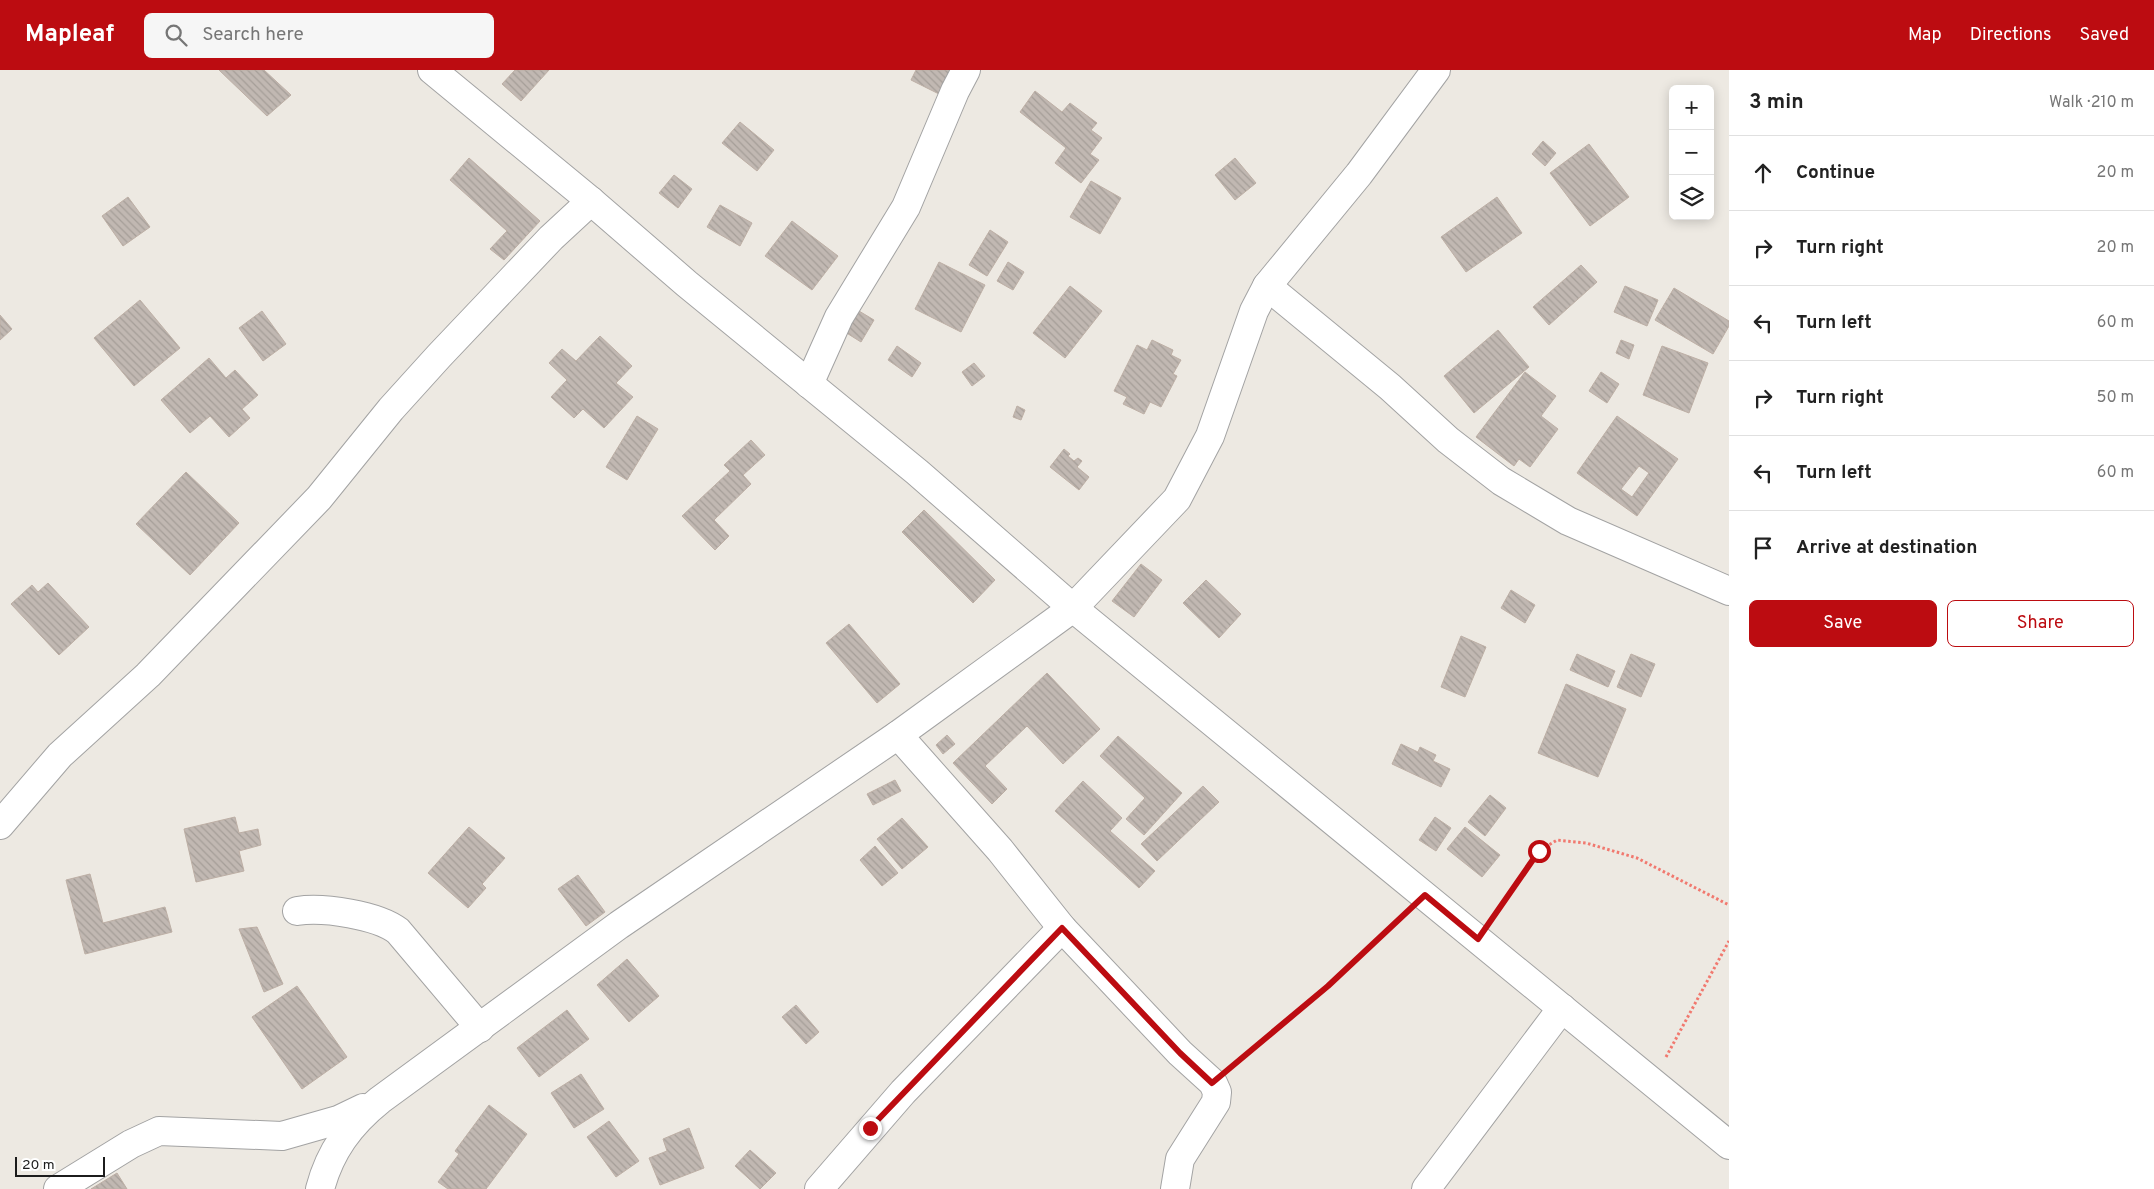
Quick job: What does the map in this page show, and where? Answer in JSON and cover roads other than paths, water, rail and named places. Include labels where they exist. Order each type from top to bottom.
[{"type":"street","points":[[432,70],[591,201],[687,284],[916,472],[1073,608],[1729,1145]]},
{"type":"street","points":[[809,384],[839,317],[906,207],[955,91],[966,70]]},
{"type":"street","points":[[320,1189],[332,1156],[343,1137],[357,1118],[380,1100],[619,925],[898,735],[1073,608],[1177,499],[1210,436],[1247,328],[1267,286],[1359,174],[1436,70]]},
{"type":"street","points":[[0,825],[60,755],[148,675],[319,498],[391,409],[433,362],[550,238],[591,201]]},
{"type":"street","points":[[1267,286],[1390,387],[1448,440],[1501,482],[1568,521],[1729,591]]},
{"type":"street","points":[[898,735],[1000,850],[1062,928],[1180,1053],[1212,1083],[1217,1092],[1216,1102],[1180,1159],[1175,1189]]},
{"type":"street","points":[[297,911],[305,910],[362,916],[390,924],[480,1028]]},
{"type":"street","points":[[819,1189],[903,1092],[1062,928]]},
{"type":"street","points":[[1426,1189],[1562,1008]]},
{"type":"street","points":[[58,1189],[131,1144],[159,1131],[282,1136],[338,1120],[380,1100]]}]
